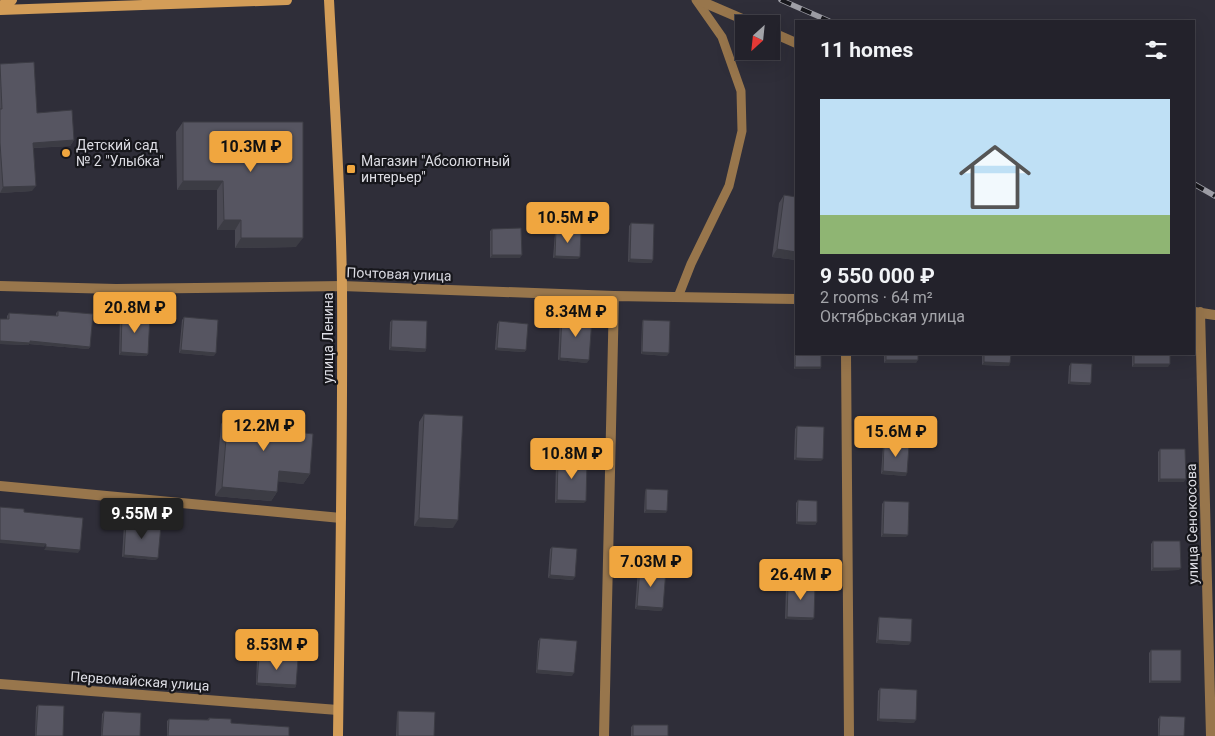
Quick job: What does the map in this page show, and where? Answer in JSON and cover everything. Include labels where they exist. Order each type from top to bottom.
[{"type":"street","points":[[0,6],[12,0]]},
{"type":"street","points":[[0,10],[287,0]]},
{"type":"street","name":"улица Ленина","points":[[329,0],[342,286],[338,736]]},
{"type":"street","points":[[697,0],[735,16]]},
{"type":"street","points":[[780,36],[795,44]]},
{"type":"street","name":"Почтовая улица","points":[[0,286],[116,288],[342,286],[614,296],[795,299]]},
{"type":"street","points":[[604,736],[614,296]]},
{"type":"street","points":[[1197,312],[1215,315]]},
{"type":"street","name":"улица Сенокосова","points":[[1197,312],[1211,736]]},
{"type":"street","points":[[846,355],[849,736]]},
{"type":"street","points":[[0,486],[341,518]]},
{"type":"street","name":"Первомайская улица","points":[[0,684],[338,710]]},
{"type":"lane","points":[[678,297],[691,264],[729,186],[742,131],[741,91],[722,38],[697,0]]},
{"type":"building","points":[[34,62],[37,113],[72,110],[74,140],[33,143],[36,186],[3,187],[0,143],[0,109],[2,109],[0,64]]},
{"type":"building","points":[[183,122],[303,122],[303,238],[241,238],[241,220],[224,220],[223,181],[183,181]]},
{"type":"building","points":[[784,195],[795,197],[795,252],[777,249]]},
{"type":"building","points":[[631,223],[654,224],[653,260],[630,259]]},
{"type":"building","points":[[521,228],[522,255],[492,255],[492,229]]},
{"type":"building","points":[[556,230],[581,232],[580,257],[555,256]]},
{"type":"building","points":[[58,311],[93,314],[90,347],[30,341],[30,343],[0,341],[0,319],[9,319],[9,313],[58,316]]},
{"type":"building","points":[[122,314],[150,315],[148,354],[121,352]]},
{"type":"building","points":[[562,316],[592,318],[589,360],[560,358]]},
{"type":"building","points":[[184,317],[218,320],[216,353],[181,350]]},
{"type":"building","points":[[392,320],[427,321],[426,349],[391,347]]},
{"type":"building","points":[[643,320],[670,321],[669,353],[642,352]]},
{"type":"building","points":[[499,321],[528,324],[526,350],[497,348]]},
{"type":"building","points":[[795,355],[821,355],[821,367],[795,367]]},
{"type":"building","points":[[886,355],[918,355],[918,360],[886,360]]},
{"type":"building","points":[[984,355],[1011,355],[1010,363],[984,362]]},
{"type":"building","points":[[1134,355],[1170,355],[1170,364],[1134,364]]},
{"type":"building","points":[[1071,363],[1092,364],[1091,383],[1070,382]]},
{"type":"building","points":[[424,414],[463,416],[458,520],[419,518]]},
{"type":"building","points":[[228,415],[298,420],[297,432],[313,434],[310,474],[279,471],[277,492],[222,487]]},
{"type":"building","points":[[797,426],[824,427],[823,459],[796,458]]},
{"type":"building","points":[[884,444],[909,446],[907,473],[883,471]]},
{"type":"building","points":[[1160,449],[1185,449],[1186,479],[1160,479]]},
{"type":"building","points":[[558,460],[587,461],[586,501],[557,500]]},
{"type":"building","points":[[646,489],[668,490],[667,511],[646,510]]},
{"type":"building","points":[[798,500],[817,501],[817,522],[797,522]]},
{"type":"building","points":[[884,501],[909,502],[908,535],[883,534]]},
{"type":"building","points":[[0,507],[24,509],[24,512],[83,518],[80,550],[46,547],[46,544],[0,540]]},
{"type":"building","points":[[126,522],[161,525],[158,558],[124,555]]},
{"type":"building","points":[[1153,541],[1180,541],[1181,568],[1153,568]]},
{"type":"building","points":[[552,547],[577,549],[575,577],[550,575]]},
{"type":"building","points":[[640,567],[666,569],[663,608],[637,606]]},
{"type":"building","points":[[788,585],[815,586],[814,618],[787,617]]},
{"type":"building","points":[[879,617],[912,619],[911,642],[878,640]]},
{"type":"building","points":[[540,638],[577,641],[574,673],[537,670]]},
{"type":"building","points":[[1151,650],[1181,650],[1181,681],[1151,681]]},
{"type":"building","points":[[259,656],[298,659],[296,685],[257,683]]},
{"type":"building","points":[[880,688],[917,690],[916,720],[879,719]]},
{"type":"building","points":[[38,705],[64,706],[63,736],[36,736]]},
{"type":"building","points":[[104,711],[141,713],[140,736],[102,736]]},
{"type":"building","points":[[398,711],[435,712],[434,736],[398,736]]},
{"type":"building","points":[[1160,716],[1185,717],[1184,736],[1159,736]]},
{"type":"building","points":[[209,718],[231,719],[231,723],[289,727],[289,736],[168,736],[169,719],[209,720]]},
{"type":"building","points":[[633,725],[668,725],[668,736],[633,736]]},
{"type":"railway","points":[[781,0],[827,20]]},
{"type":"railway","points":[[1195,185],[1215,196]]},
{"type":"place","name":"Детский сад № 2 \"Улыбка\"","points":[[66,153]]},
{"type":"place","name":"Магазин \"Абсолютный интерьер\"","points":[[351,169]]}]
